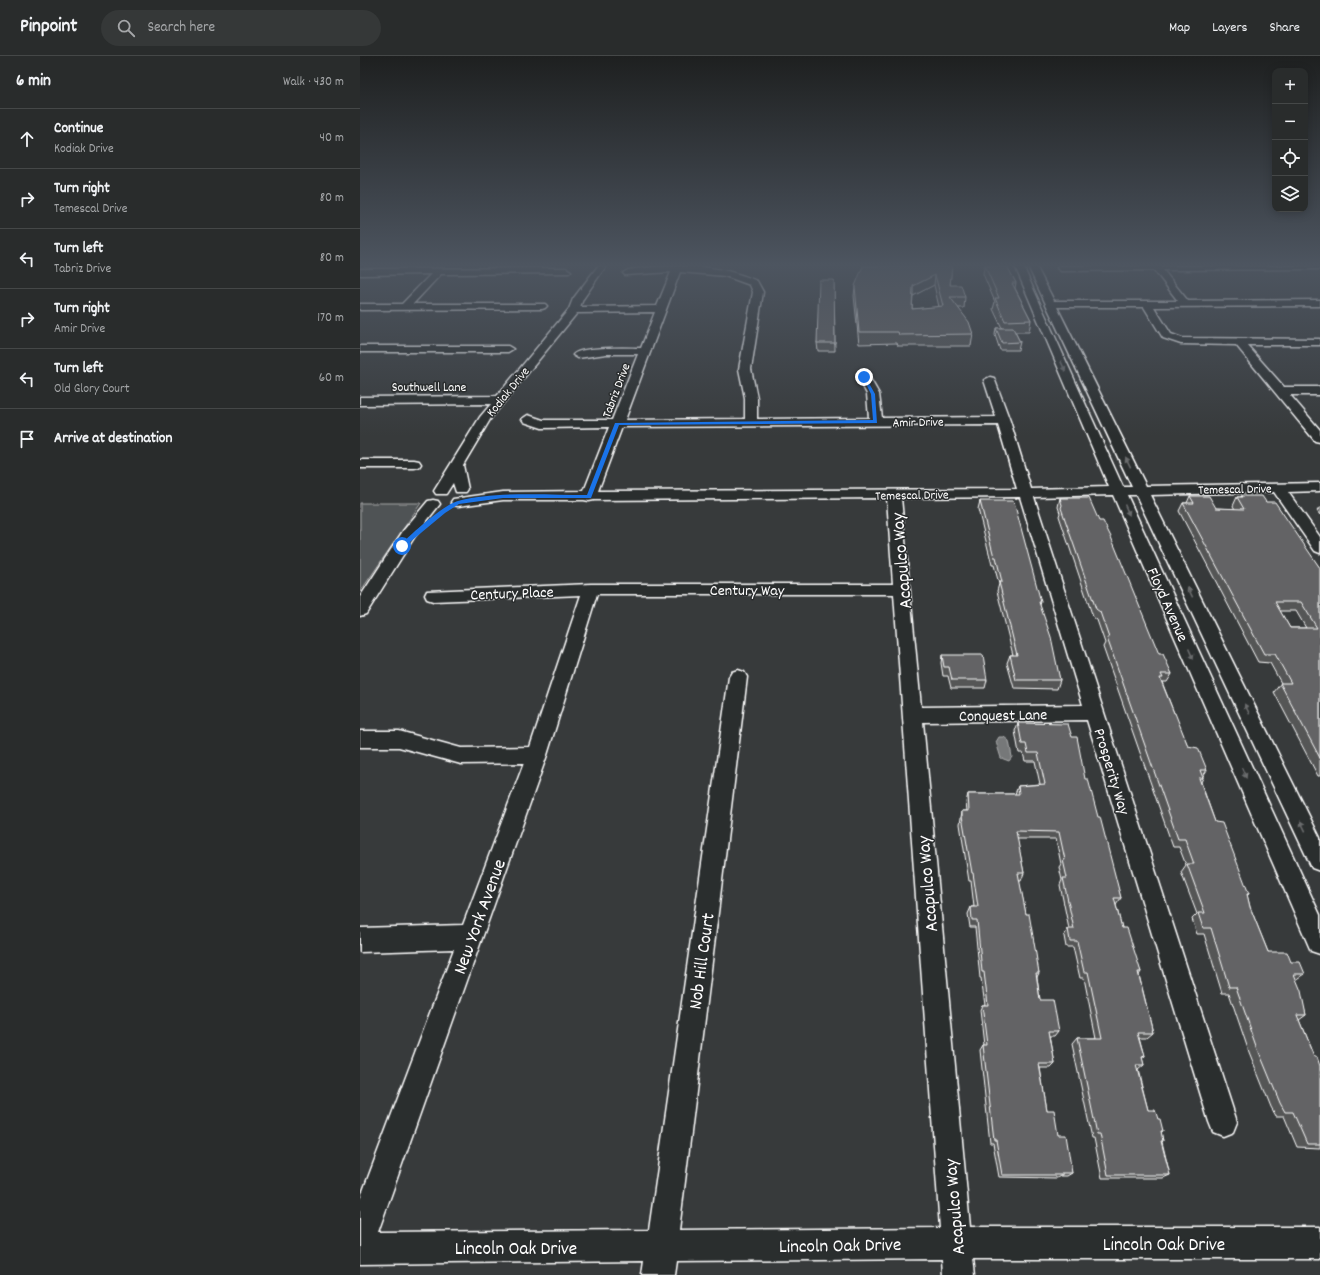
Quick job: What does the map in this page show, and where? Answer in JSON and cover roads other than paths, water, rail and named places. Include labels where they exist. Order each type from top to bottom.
[{"type":"street","name":"Kodiak Drive","points":[[433,504],[433,496],[441,491],[486,417],[563,323]]},
{"type":"street","name":"Tabriz Drive","points":[[589,497],[656,323]]},
{"type":"street","points":[[751,423],[752,398],[745,369],[753,323]]},
{"type":"street","name":"Floyd Avenue","points":[[1043,323],[1320,942]]},
{"type":"street","name":"Floyd Avenue","points":[[1060,323],[1320,861]]},
{"type":"street","points":[[1159,323],[1167,336],[1174,340],[1185,342],[1320,342]]},
{"type":"street","points":[[1238,342],[1320,438]]},
{"type":"street","points":[[360,349],[508,349]]},
{"type":"street","points":[[578,355],[606,351],[645,352]]},
{"type":"street","points":[[864,377],[873,394],[876,422]]},
{"type":"street","name":"Prosperity Way","points":[[990,380],[1004,420],[1223,1122]]},
{"type":"street","points":[[1281,391],[1320,391]]},
{"type":"street","name":"Southwell Lane","points":[[360,401],[499,400]]},
{"type":"street","name":"Amir Drive","points":[[528,419],[542,424],[1004,420]]},
{"type":"street","points":[[360,464],[414,464]]},
{"type":"street","points":[[457,466],[459,497]]},
{"type":"street","points":[[1278,487],[1320,548]]},
{"type":"street","name":"Temescal Drive","points":[[459,497],[894,494],[1320,487]]},
{"type":"street","points":[[441,491],[451,488],[459,497]]},
{"type":"street","name":"Acapulco Way","points":[[894,494],[959,1275]]},
{"type":"street","points":[[360,610],[402,546],[408,534],[433,504],[442,506],[459,497]]},
{"type":"street","points":[[402,546],[459,497]]},
{"type":"street","name":"Century Way","points":[[591,589],[902,589]]},
{"type":"street","name":"Century Place","points":[[433,595],[591,589]]},
{"type":"street","name":"New York Avenue","points":[[360,1240],[537,754],[591,589]]},
{"type":"street","name":"Nob Hill Court","points":[[660,1260],[738,677]]},
{"type":"street","name":"Conquest Lane","points":[[912,716],[1095,712]]},
{"type":"street","points":[[360,739],[399,739],[460,756],[537,754]]},
{"type":"street","points":[[360,940],[470,937]]},
{"type":"street","name":"Lincoln Oak Drive","points":[[360,1248],[660,1260],[956,1243],[1320,1243]]}]
